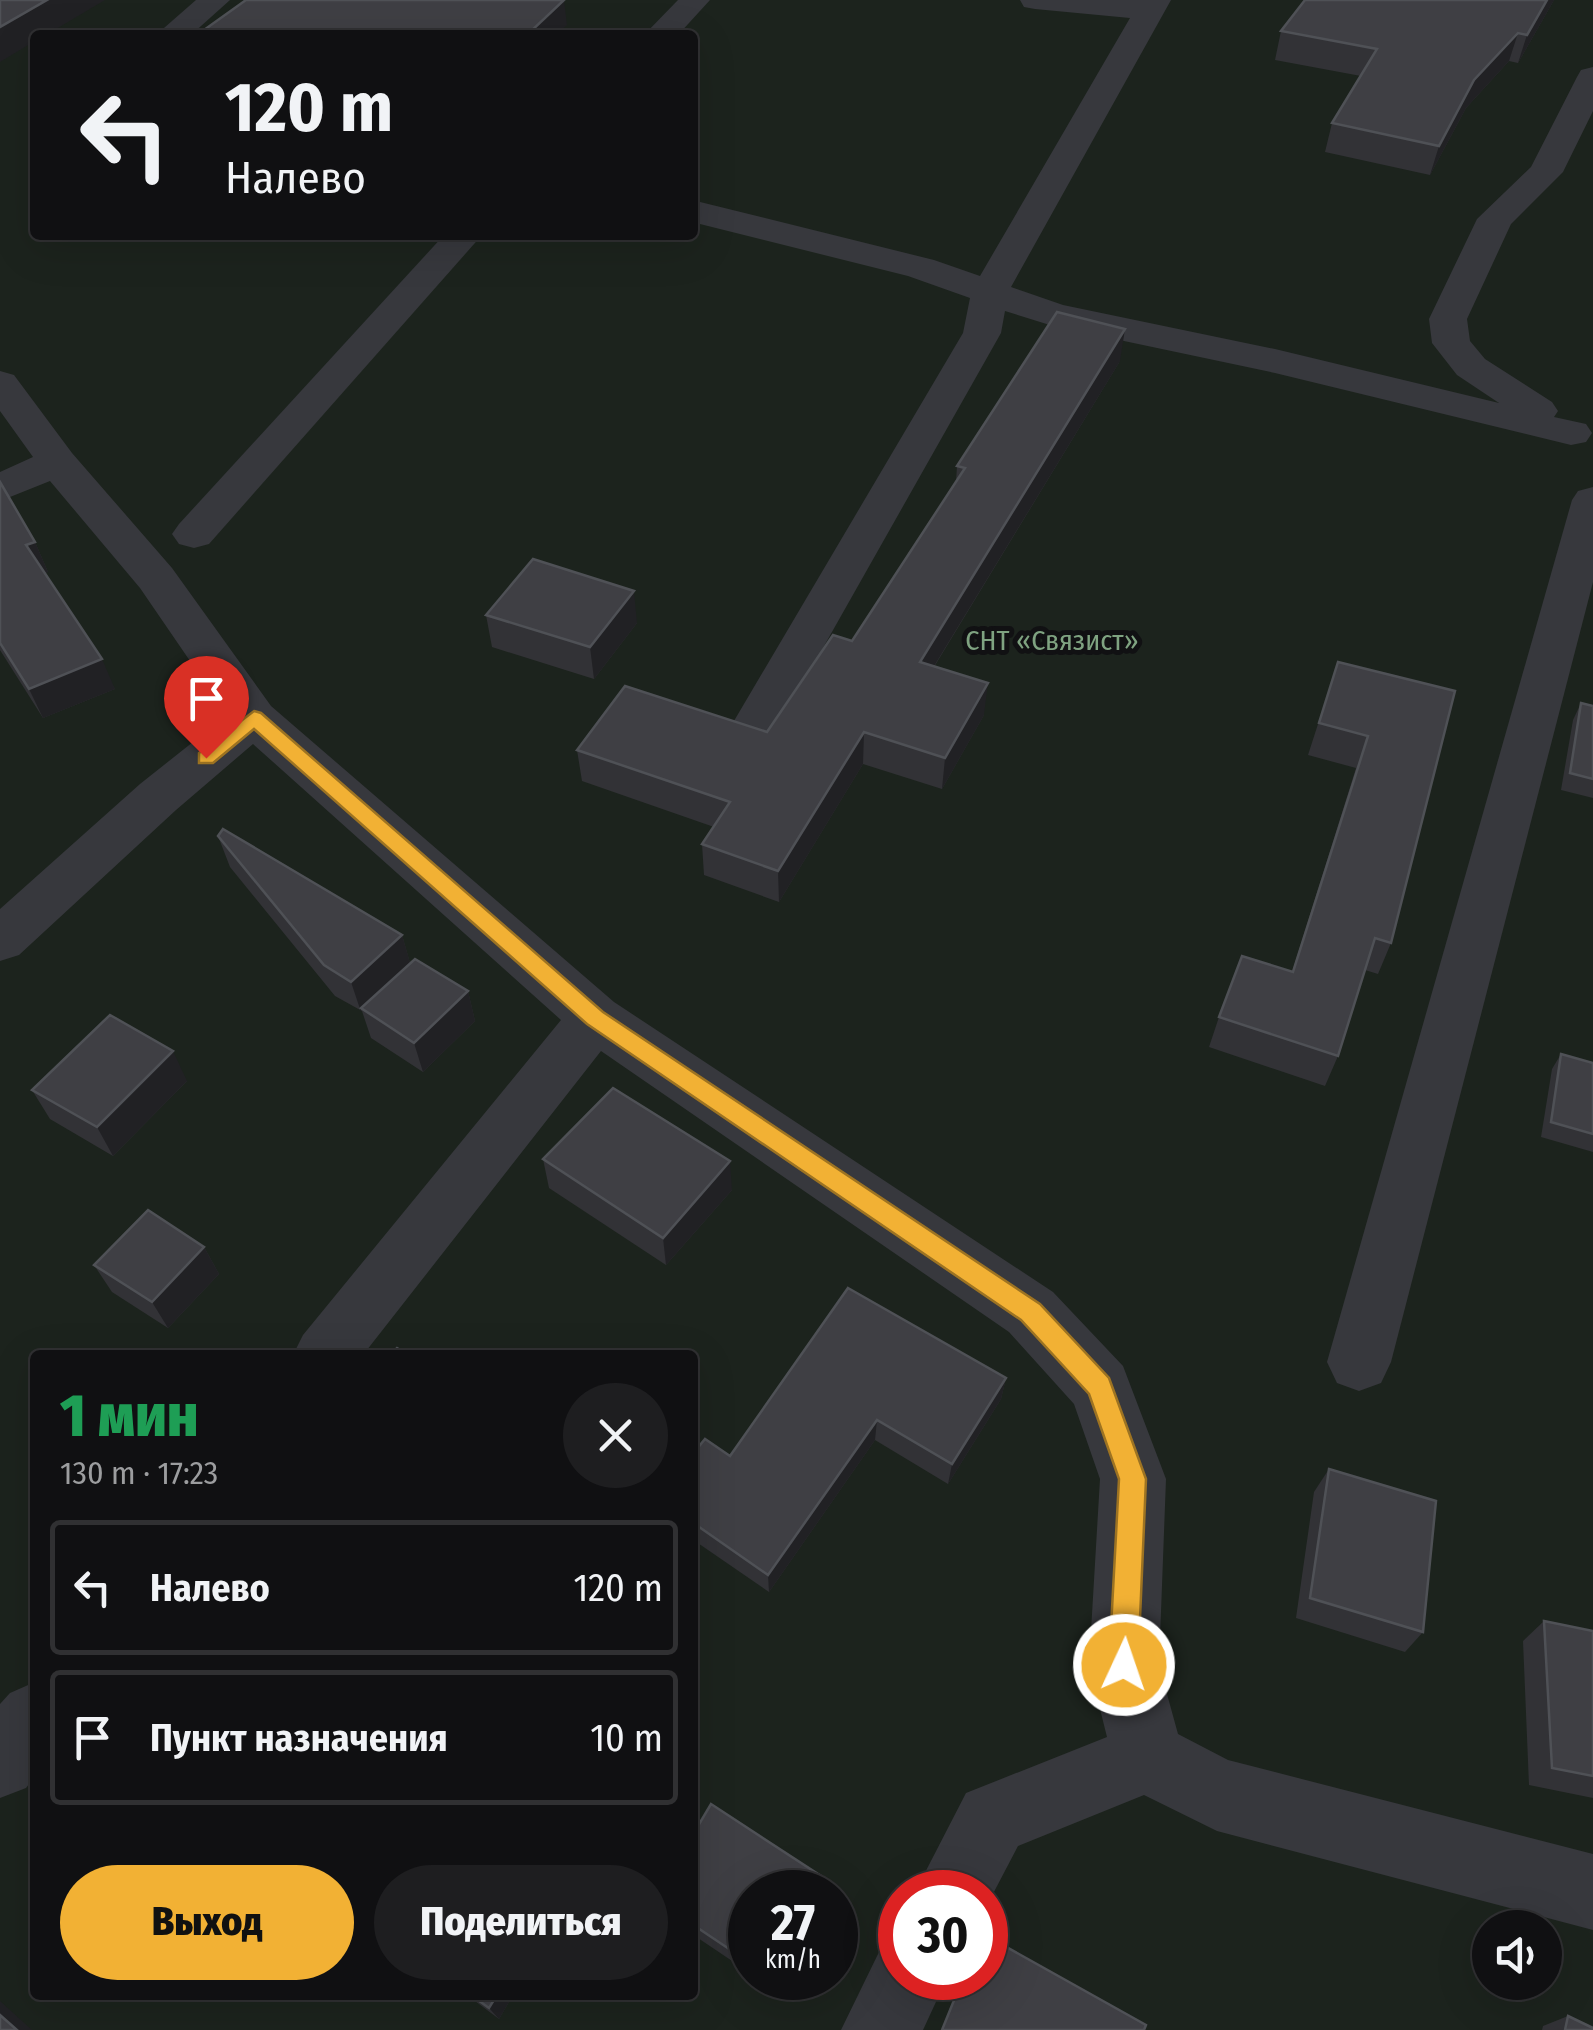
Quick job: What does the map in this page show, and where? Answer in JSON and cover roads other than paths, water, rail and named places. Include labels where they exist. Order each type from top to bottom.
[{"type":"street","points":[[178,30],[215,0]]},
{"type":"street","points":[[665,30],[695,0]]},
{"type":"street","points":[[755,726],[982,333],[990,292],[1153,6],[1035,0]]},
{"type":"street","points":[[1593,77],[1546,172],[1496,220],[1448,319],[1450,343],[1472,367],[1570,433],[1593,464]]},
{"type":"street","points":[[698,212],[921,268],[1052,315],[1275,362],[1570,433]]},
{"type":"street","points":[[194,534],[459,240]]},
{"type":"street","points":[[0,383],[58,462],[156,578],[254,718],[595,1018],[1030,1312],[1100,1387],[1133,1479],[1124,1665],[1148,1756],[1217,1794],[1593,1892]]},
{"type":"street","points":[[0,488],[58,462]]},
{"type":"street","points":[[1359,1362],[1593,500]]},
{"type":"street","points":[[0,940],[254,718]]},
{"type":"street","points":[[329,1350],[595,1018]]},
{"type":"street","points":[[0,1762],[30,1724]]},
{"type":"street","points":[[965,1870],[992,1818],[1148,1756]]},
{"type":"street","points":[[881,2030],[897,2000]]},
{"type":"park label","name":"СНТ «Связист»","points":[[1052,640]]}]
